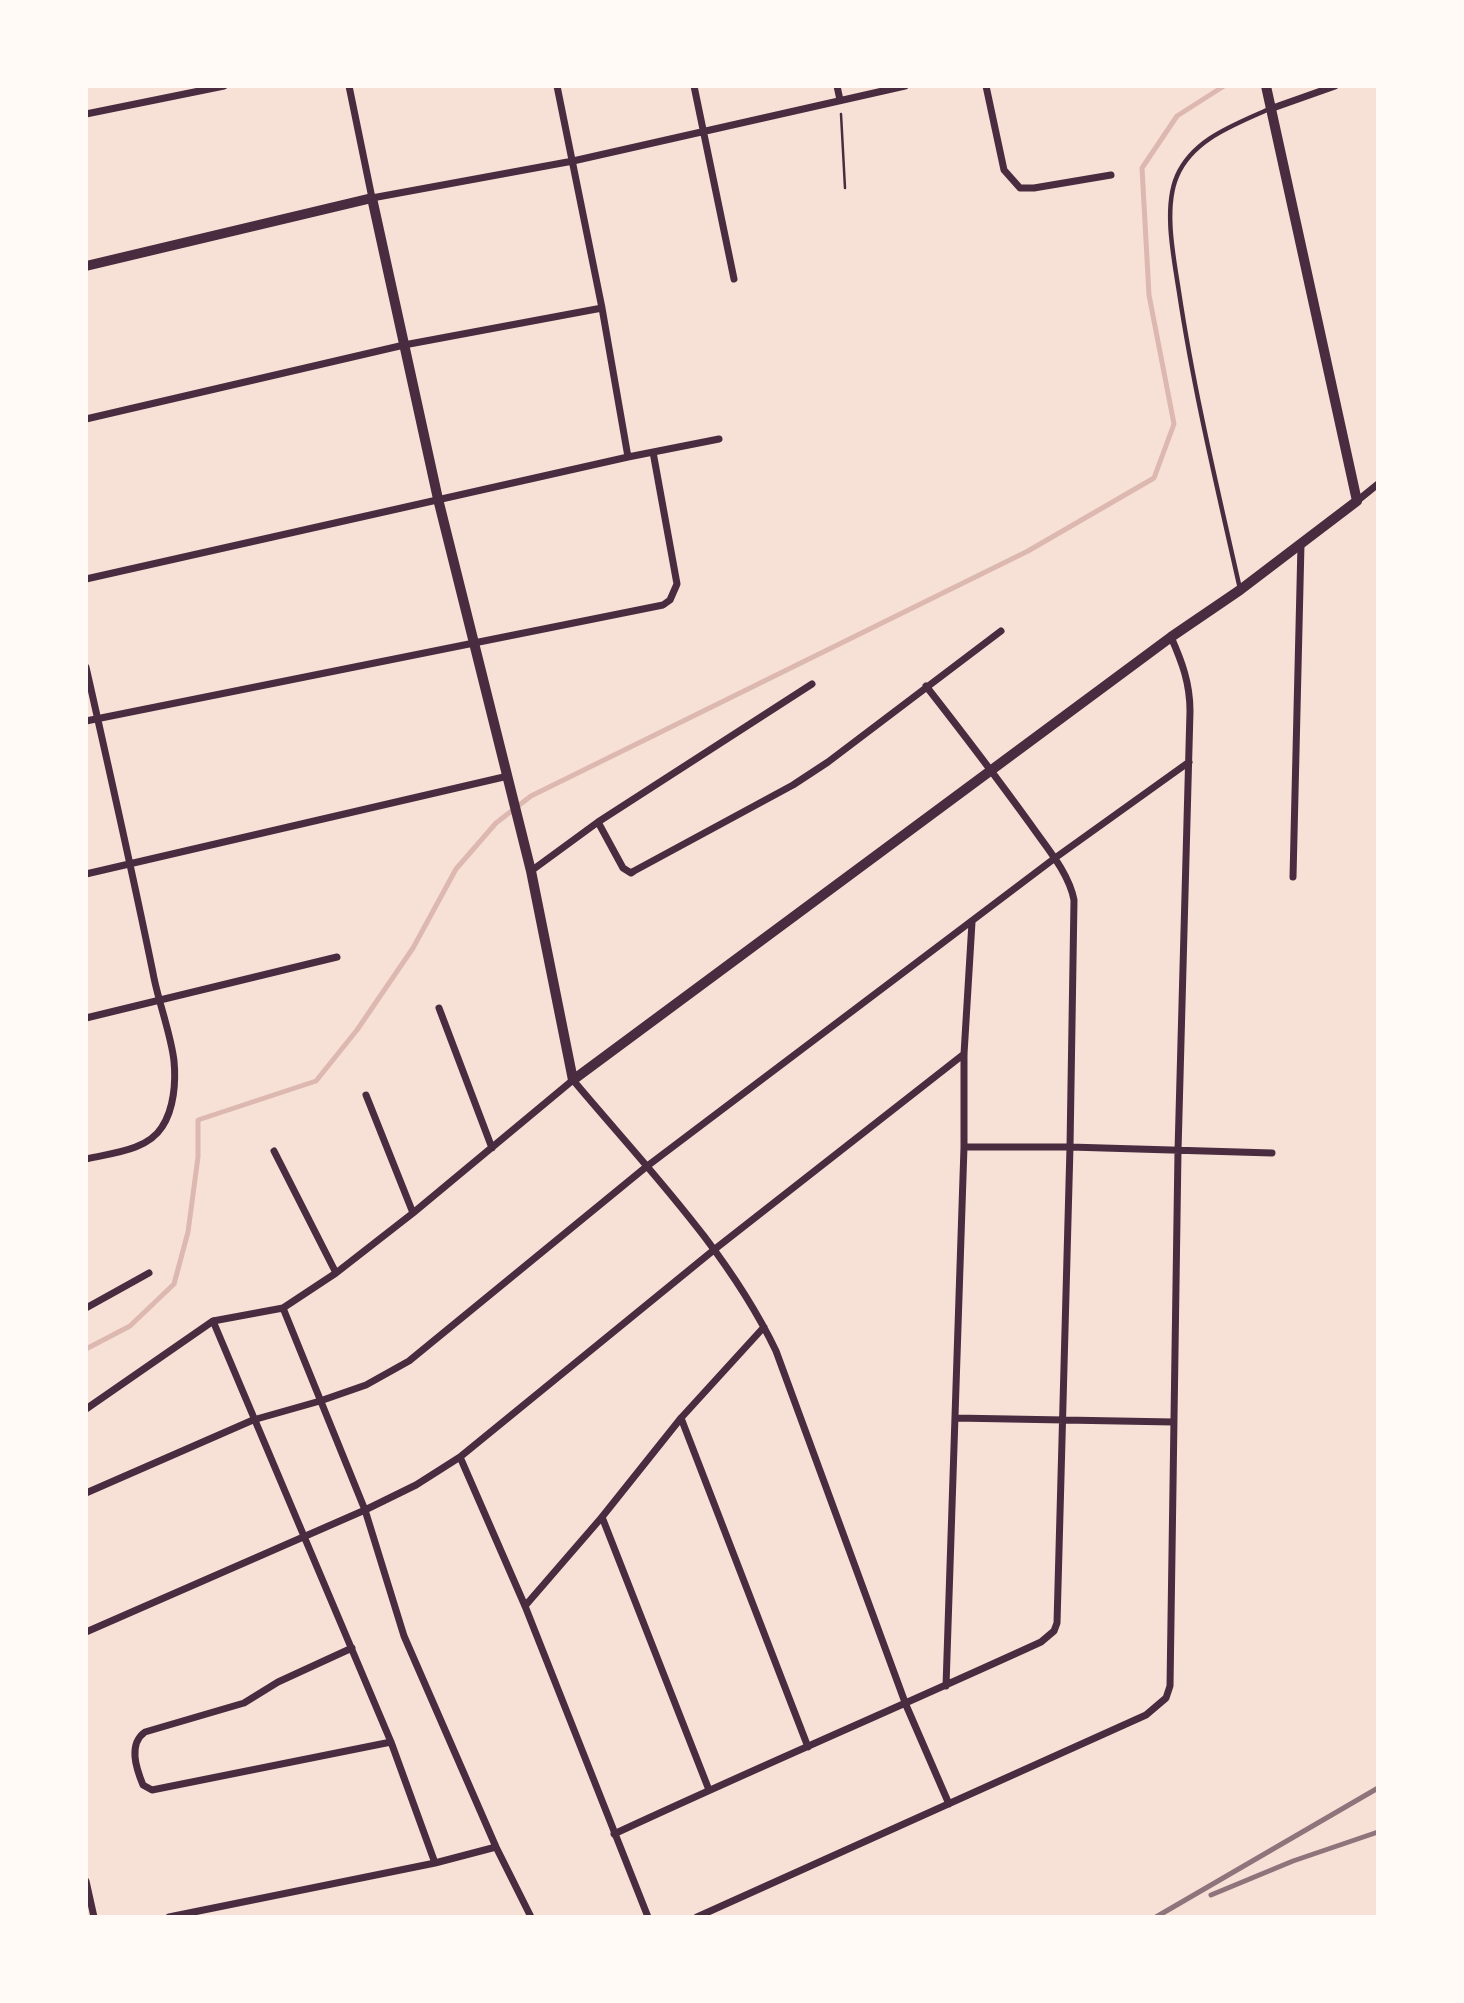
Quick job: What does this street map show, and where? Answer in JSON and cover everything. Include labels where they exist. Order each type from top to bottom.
[{"type":"street","points":[[86,114],[224,86]]},
{"type":"street","points":[[349,86],[438,499],[531,871],[573,1080],[715,1249],[764,1327],[776,1351],[906,1705],[949,1804]]},
{"type":"street","points":[[557,86],[602,309],[628,457]]},
{"type":"street","points":[[694,86],[734,279]]},
{"type":"street","points":[[837,86],[840,100]]},
{"type":"street","points":[[86,266],[372,198],[573,161],[905,86]]},
{"type":"street","points":[[986,86],[1004,170],[1016,185],[1025,189],[1111,175]]},
{"type":"street","points":[[1266,86],[1357,500]]},
{"type":"street","points":[[1270,108],[1335,86]]},
{"type":"street","points":[[86,419],[404,345],[602,309]]},
{"type":"street","points":[[86,579],[719,439]]},
{"type":"street","points":[[86,721],[663,605],[675,593],[677,584],[653,452]]},
{"type":"street","points":[[86,1409],[213,1321],[283,1308],[336,1273],[573,1080],[1171,637],[1240,590],[1378,484]]},
{"type":"street","points":[[1293,877],[1301,544]]},
{"type":"street","points":[[598,822],[626,872],[635,871],[793,785],[828,762],[1001,631]]},
{"type":"street","points":[[697,1917],[1146,1715],[1166,1698],[1170,1686],[1178,1151],[1190,688],[1171,637]]},
{"type":"street","points":[[86,667],[159,1002],[174,1058],[175,1086],[167,1117],[155,1136],[141,1145],[86,1159]]},
{"type":"street","points":[[531,871],[598,822],[812,684]]},
{"type":"street","points":[[614,1834],[906,1705],[1041,1642],[1054,1631],[1070,1147],[1075,918],[1072,890],[1055,858],[926,686]]},
{"type":"street","points":[[86,1493],[253,1420],[320,1402],[366,1385],[409,1361],[646,1167],[1055,858],[1189,762]]},
{"type":"street","points":[[86,874],[509,776]]},
{"type":"street","points":[[946,1686],[964,1147],[964,1054],[972,922]]},
{"type":"street","points":[[86,1018],[337,957]]},
{"type":"street","points":[[439,1008],[492,1148]]},
{"type":"street","points":[[86,1632],[365,1510],[416,1485],[460,1457],[715,1249],[964,1054]]},
{"type":"street","points":[[366,1095],[413,1213]]},
{"type":"street","points":[[964,1147],[1272,1153]]},
{"type":"street","points":[[274,1151],[336,1273]]},
{"type":"street","points":[[86,1308],[149,1273]]},
{"type":"street","points":[[283,1308],[365,1510],[404,1636],[496,1847],[531,1917]]},
{"type":"street","points":[[213,1321],[391,1742],[435,1863]]},
{"type":"street","points":[[525,1606],[602,1517],[681,1418],[764,1327]]},
{"type":"street","points":[[681,1418],[808,1747]]},
{"type":"street","points":[[955,1419],[1173,1422]]},
{"type":"street","points":[[460,1457],[525,1606],[648,1917]]},
{"type":"street","points":[[602,1517],[709,1790]]},
{"type":"street","points":[[352,1648],[278,1682],[244,1703],[145,1732],[136,1741],[134,1748],[144,1785],[152,1790],[391,1742]]},
{"type":"street","points":[[169,1917],[435,1863],[496,1847]]},
{"type":"street","points":[[86,1881],[94,1917]]},
{"type":"lane","points":[[1240,590],[1184,326],[1171,225],[1172,190],[1185,160],[1199,147],[1215,134],[1270,108]]},
{"type":"path","points":[[840,100],[845,188]]},
{"type":"waterway","points":[[86,1349],[130,1326],[174,1284],[188,1232],[198,1157],[198,1120],[316,1081],[357,1030],[413,948],[456,869],[496,823],[531,796],[1028,551],[1154,478],[1174,424],[1149,295],[1142,168],[1177,116],[1224,86]]},
{"type":"railway","points":[[1156,1917],[1378,1788]]},
{"type":"railway","points":[[1211,1895],[1293,1861],[1378,1832]]}]
